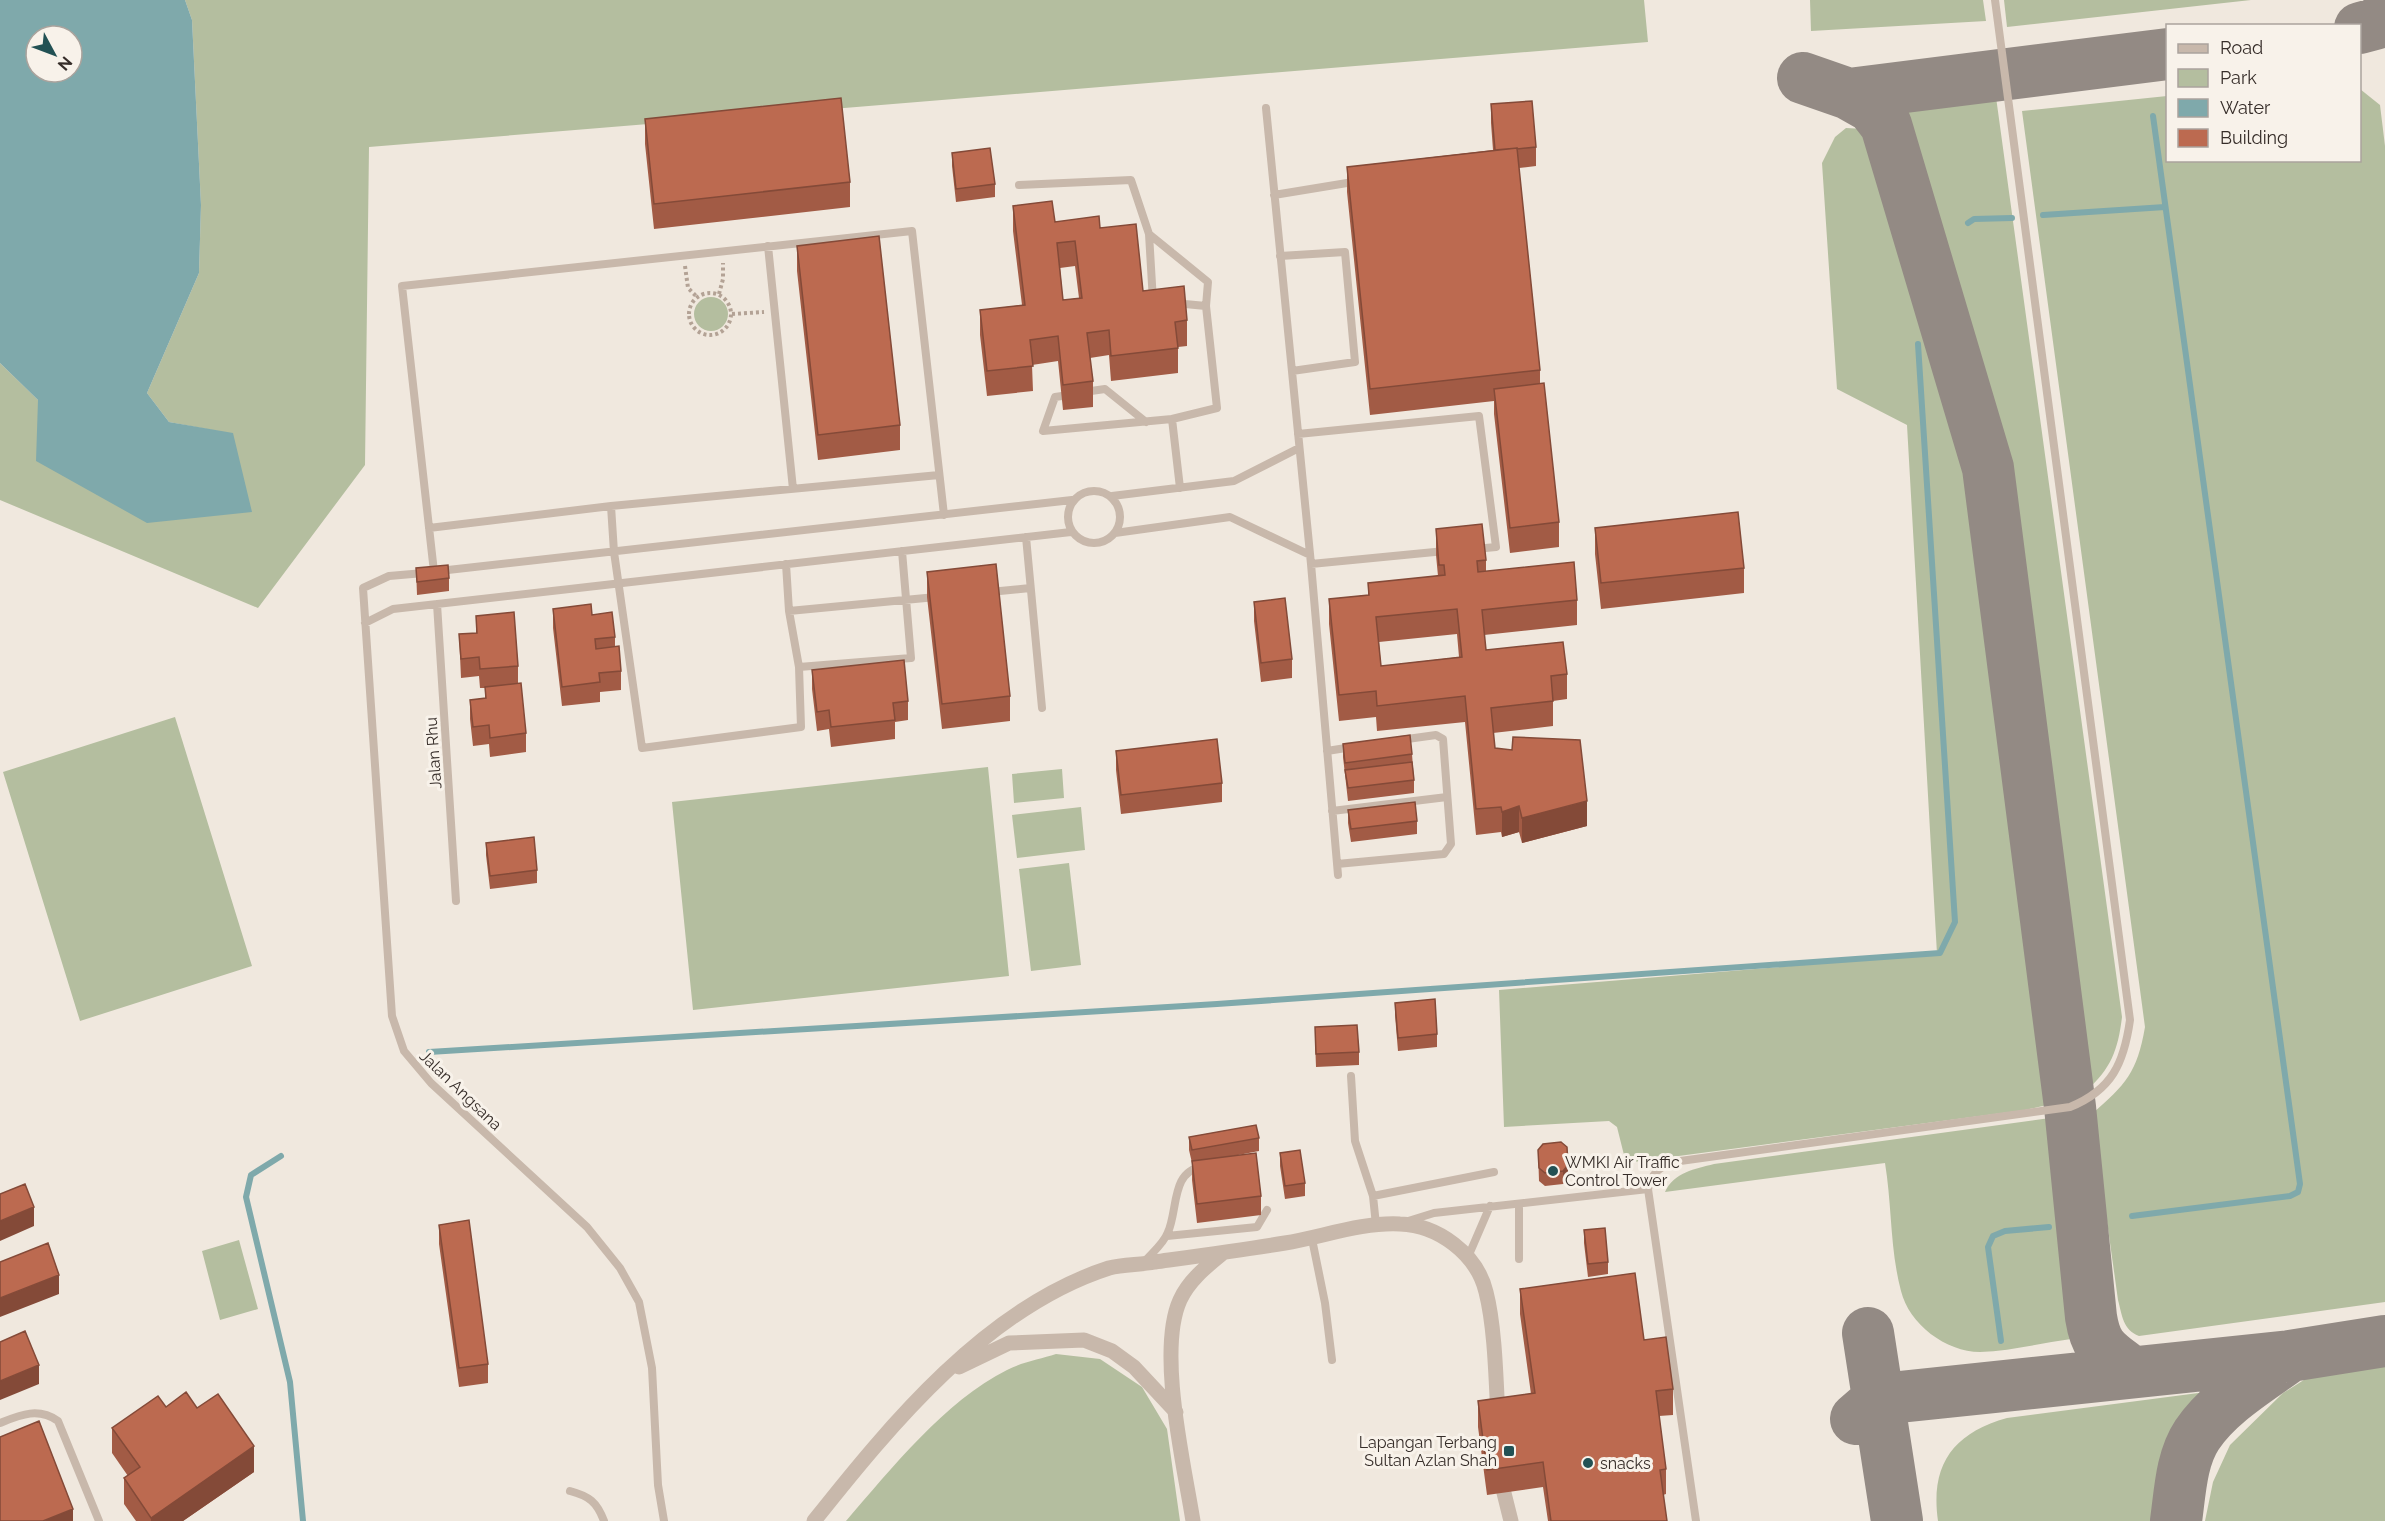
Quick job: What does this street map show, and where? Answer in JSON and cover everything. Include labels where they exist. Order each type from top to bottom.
[{"type":"street","points":[[814,1521],[879,1442],[946,1373],[987,1335],[1024,1309],[1110,1268],[1312,1239],[1376,1225],[1401,1224],[1425,1227],[1450,1241],[1467,1258],[1482,1279],[1486,1292],[1499,1424]]},
{"type":"street","points":[[1193,1521],[1176,1412],[1171,1354],[1175,1315],[1190,1285],[1223,1252]]},
{"type":"street","points":[[946,1373],[1009,1343],[1084,1340],[1112,1351],[1134,1367],[1176,1412]]},
{"type":"street","points":[[1482,1407],[1495,1372]]},
{"type":"street","points":[[1499,1494],[1510,1518]]},
{"type":"lane","points":[[1696,1521],[1648,1189],[1650,1179],[1658,1168],[1673,1162],[2070,1107],[2088,1100],[2105,1085],[2119,1068],[2126,1050],[2130,1020],[1995,0]]},
{"type":"lane","points":[[1266,108],[1338,875]]},
{"type":"lane","points":[[1019,185],[1131,180],[1149,234],[1153,301],[1206,306]]},
{"type":"lane","points":[[1274,195],[1347,183]]},
{"type":"lane","points":[[944,515],[912,231],[402,286],[434,572],[944,515],[1072,500],[1084,491],[1099,490],[1112,496],[1234,481],[1299,448]]},
{"type":"lane","points":[[1146,422],[1105,389],[1055,397],[1043,430],[1146,422],[1172,419],[1217,408],[1206,306],[1208,282],[1149,234]]},
{"type":"lane","points":[[768,246],[793,489]]},
{"type":"lane","points":[[1280,256],[1345,252],[1355,362],[1292,371]]},
{"type":"lane","points":[[1298,434],[1479,416],[1496,547],[1461,550]]},
{"type":"lane","points":[[1172,419],[1180,488]]},
{"type":"lane","points":[[429,528],[611,506],[939,475]]},
{"type":"lane","points":[[1112,496],[1119,508],[1120,521],[1115,533]]},
{"type":"lane","points":[[1072,500],[1067,516],[1071,532],[1084,542],[1101,543],[1115,533],[1230,517],[1310,560],[1449,551]]},
{"type":"lane","points":[[611,506],[614,552],[642,748],[801,727],[799,667],[789,611],[786,564]]},
{"type":"lane","points":[[365,623],[393,609],[1071,532]]},
{"type":"lane","points":[[1026,537],[1042,708]]},
{"type":"lane","points":[[799,667],[911,658],[902,551]]},
{"type":"lane","name":"Jalan Angsana","points":[[434,572],[389,576],[363,588],[392,1016],[404,1051],[431,1083],[587,1227],[620,1268],[639,1302],[652,1368],[658,1485],[664,1521]]},
{"type":"lane","points":[[986,592],[1030,588]]},
{"type":"lane","points":[[789,611],[941,597]]},
{"type":"lane","name":"Jalan Rhu","points":[[437,604],[456,901]]},
{"type":"lane","points":[[1336,864],[1444,854],[1451,844],[1443,739],[1436,735],[1393,741]]},
{"type":"lane","points":[[1327,751],[1360,746]]},
{"type":"lane","points":[[1332,811],[1447,797]]},
{"type":"lane","points":[[1351,1076],[1355,1141],[1373,1196],[1376,1225]]},
{"type":"lane","points":[[1143,1264],[1167,1236],[1179,1183],[1187,1172],[1207,1167]]},
{"type":"lane","points":[[1373,1196],[1494,1173]]},
{"type":"lane","points":[[1401,1224],[1419,1216],[1648,1189]]},
{"type":"lane","points":[[1519,1204],[1519,1259]]},
{"type":"lane","points":[[1467,1258],[1490,1206]]},
{"type":"lane","points":[[1167,1236],[1257,1227],[1267,1210]]},
{"type":"lane","points":[[1312,1239],[1325,1303],[1332,1360]]},
{"type":"lane","points":[[0,1423],[27,1412],[50,1415],[58,1421],[99,1521]]},
{"type":"lane","points":[[570,1491],[589,1496],[600,1509],[604,1521]]},
{"type":"path","points":[[719,294],[723,279],[722,251]]},
{"type":"path","points":[[684,255],[688,288],[697,297]]},
{"type":"path","points":[[711,292],[719,294],[726,299],[732,314],[730,323],[724,331],[715,335],[706,335],[697,331],[688,314],[697,297],[711,292]]},
{"type":"path","points":[[732,314],[775,311]]},
{"type":"green space","points":[[185,0],[1644,0],[1648,42],[369,147],[365,465],[258,608],[0,500],[0,363],[38,400],[233,434],[169,422],[147,393],[199,273],[201,205],[192,20]]},
{"type":"green space","points":[[1810,0],[1983,0],[1986,21],[1811,31]]},
{"type":"green space","points":[[2004,0],[2251,0],[2007,27]]},
{"type":"green space","points":[[2361,90],[2380,105],[2385,146],[2385,1302],[2139,1336],[2126,1326],[2122,1316],[2092,1114],[2114,1094],[2134,1067],[2145,1027],[2022,111],[2166,96],[2166,162],[2361,162]]},
{"type":"green space","points":[[1996,97],[2122,1017],[2112,1058],[2102,1075],[2086,1091],[2006,475],[1995,427],[1902,127],[1905,114],[1915,105]]},
{"type":"green space","points":[[1846,128],[1865,129],[1871,134],[1896,192],[1968,425],[1979,481],[2060,1102],[2025,1110],[1626,1163],[1617,1127],[1609,1121],[1504,1127],[1499,990],[1937,954],[1907,425],[1837,389],[1822,163],[1835,137]]},
{"type":"green space","points":[[711,297],[723,302],[728,314],[723,326],[711,331],[699,326],[694,314],[699,302]]},
{"type":"green space","points":[[175,717],[252,966],[80,1021],[3,772]]},
{"type":"green space","points":[[988,767],[1009,976],[693,1010],[672,802]]},
{"type":"green space","points":[[1062,769],[1064,798],[1014,803],[1012,774]]},
{"type":"green space","points":[[1081,807],[1085,850],[1017,858],[1012,815]]},
{"type":"green space","points":[[1069,863],[1081,965],[1031,971],[1019,869]]},
{"type":"green space","points":[[2057,1117],[2082,1316],[2078,1331],[2071,1339],[2014,1349],[1967,1351],[1942,1341],[1921,1325],[1905,1303],[1897,1275],[1885,1163],[1665,1192],[1679,1176],[1714,1164]]},
{"type":"green space","points":[[239,1240],[258,1309],[220,1320],[202,1251]]},
{"type":"green space","points":[[1056,1354],[1100,1359],[1142,1387],[1167,1429],[1180,1521],[846,1521],[920,1438],[962,1399],[1007,1370]]},
{"type":"green space","points":[[2385,1366],[2385,1521],[2205,1521],[2213,1482],[2230,1445],[2283,1393],[2307,1378]]},
{"type":"green space","points":[[2206,1392],[2183,1427],[2165,1466],[2157,1496],[2159,1521],[1938,1521],[1936,1501],[1938,1483],[1949,1454],[1959,1442],[1988,1424],[2007,1418]]},
{"type":"water","points":[[0,0],[185,0],[192,20],[201,205],[199,273],[147,393],[169,422],[233,433],[252,512],[147,523],[36,461],[38,400],[0,363]]},
{"type":"building","points":[[841,98],[850,182],[654,204],[645,119]]},
{"type":"building","points":[[1532,101],[1536,147],[1495,150],[1491,104]]},
{"type":"building","points":[[990,148],[995,184],[956,189],[952,153]]},
{"type":"building","points":[[1517,148],[1540,370],[1370,389],[1347,167]]},
{"type":"building","points":[[1052,201],[1055,222],[1099,216],[1100,228],[1136,224],[1143,291],[1184,286],[1187,320],[1175,322],[1178,348],[1111,356],[1109,330],[1087,333],[1093,381],[1063,385],[1058,336],[1030,340],[1033,366],[987,371],[980,310],[1025,305],[1013,206]],"holes":[[[1075,241],[1082,298],[1063,300],[1057,243]]]},
{"type":"building","points":[[879,236],[900,425],[818,435],[797,246]]},
{"type":"building","points":[[1544,383],[1559,522],[1510,528],[1494,389]]},
{"type":"building","points":[[1738,512],[1744,568],[1601,583],[1595,528]]},
{"type":"building","points":[[1482,524],[1486,560],[1477,561],[1478,572],[1574,562],[1577,600],[1482,610],[1486,650],[1563,642],[1567,674],[1551,676],[1553,701],[1491,708],[1495,748],[1512,750],[1513,737],[1580,740],[1587,801],[1522,818],[1519,806],[1502,812],[1501,807],[1476,809],[1465,696],[1377,706],[1376,691],[1339,695],[1329,599],[1369,595],[1368,583],[1445,575],[1444,565],[1439,565],[1436,529]],"holes":[[[1457,609],[1462,657],[1381,666],[1376,617]]]},
{"type":"building","points":[[996,564],[1010,696],[942,704],[927,572]]},
{"type":"building","points":[[448,565],[449,578],[417,582],[416,568]]},
{"type":"building","points":[[1285,598],[1292,659],[1261,663],[1254,602]]},
{"type":"building","points":[[591,604],[592,615],[612,612],[615,637],[595,639],[596,649],[619,646],[621,671],[599,673],[600,682],[562,687],[553,609]]},
{"type":"building","points":[[514,612],[518,666],[480,669],[479,657],[461,659],[459,634],[477,633],[476,616]]},
{"type":"building","points":[[904,660],[908,701],[893,703],[895,720],[831,727],[829,710],[817,712],[812,670]]},
{"type":"building","points":[[521,683],[526,733],[490,738],[489,725],[473,727],[470,700],[486,698],[485,687]]},
{"type":"building","points":[[1410,735],[1412,754],[1345,763],[1343,744]]},
{"type":"building","points":[[1217,739],[1222,783],[1121,795],[1116,751]]},
{"type":"building","points":[[1412,762],[1414,780],[1348,788],[1345,770]]},
{"type":"building","points":[[1415,802],[1417,821],[1351,829],[1348,810]]},
{"type":"building","points":[[534,837],[537,870],[490,876],[486,843]]},
{"type":"building","points":[[1435,999],[1437,1034],[1398,1038],[1395,1003]]},
{"type":"building","points":[[1357,1025],[1359,1052],[1316,1054],[1315,1027]]},
{"type":"building","points":[[1256,1125],[1259,1138],[1192,1150],[1189,1137]]},
{"type":"building","points":[[1561,1142],[1567,1147],[1568,1165],[1563,1171],[1545,1173],[1539,1168],[1538,1150],[1543,1144]]},
{"type":"building","points":[[1300,1150],[1305,1183],[1285,1186],[1280,1153]]},
{"type":"building","points":[[1256,1153],[1261,1196],[1197,1204],[1192,1161]]},
{"type":"building","points":[[25,1184],[34,1207],[0,1221],[0,1194]]},
{"type":"building","points":[[469,1220],[488,1364],[459,1368],[439,1225]]},
{"type":"building","points":[[1605,1228],[1608,1262],[1588,1264],[1584,1230]]},
{"type":"building","points":[[48,1243],[59,1275],[0,1298],[0,1262]]},
{"type":"building","points":[[1635,1273],[1644,1340],[1666,1337],[1673,1389],[1656,1391],[1666,1469],[1660,1470],[1667,1521],[1551,1521],[1543,1462],[1487,1470],[1478,1401],[1535,1393],[1520,1289]]},
{"type":"building","points":[[25,1331],[39,1365],[0,1381],[0,1342]]},
{"type":"building","points":[[186,1392],[197,1408],[218,1394],[254,1446],[151,1518],[124,1478],[140,1467],[112,1428],[158,1396],[166,1407]]},
{"type":"building","points":[[39,1421],[73,1509],[43,1521],[0,1521],[0,1437]]},
{"type":"waterway","points":[[2132,1216],[2290,1196],[2298,1192],[2300,1184],[2153,116]]},
{"type":"waterway","points":[[2043,215],[2165,207]]},
{"type":"waterway","points":[[1968,223],[1974,219],[2012,218]]},
{"type":"waterway","points":[[429,1052],[1217,1004],[1940,953],[1955,922],[1918,344]]},
{"type":"waterway","points":[[281,1156],[251,1175],[246,1197],[290,1382],[303,1521]]},
{"type":"waterway","points":[[2001,1341],[1988,1247],[1993,1236],[2005,1231],[2049,1227]]},
{"type":"taxiway","points":[[2361,28],[2375,24],[2385,17]]},
{"type":"taxiway","points":[[1803,78],[1849,94],[2166,54]]},
{"type":"taxiway","points":[[1849,94],[1872,107],[1886,125],[1988,468],[2070,1107],[2091,1317],[2093,1328],[2103,1349],[2130,1371]]},
{"type":"taxiway","points":[[1868,1333],[1897,1521]]},
{"type":"taxiway","points":[[1856,1419],[1871,1406],[1890,1398],[2290,1356],[2385,1341]]},
{"type":"taxiway","points":[[2176,1521],[2184,1465],[2197,1435],[2216,1412],[2290,1356]]},
{"type":"place","name":"WMKI Air Traffic Control Tower","points":[[1553,1171]]},
{"type":"place","name":"Lapangan Terbang Sultan Azlan Shah","points":[[1509,1451]]},
{"type":"place","name":"snacks","points":[[1588,1463]]}]
